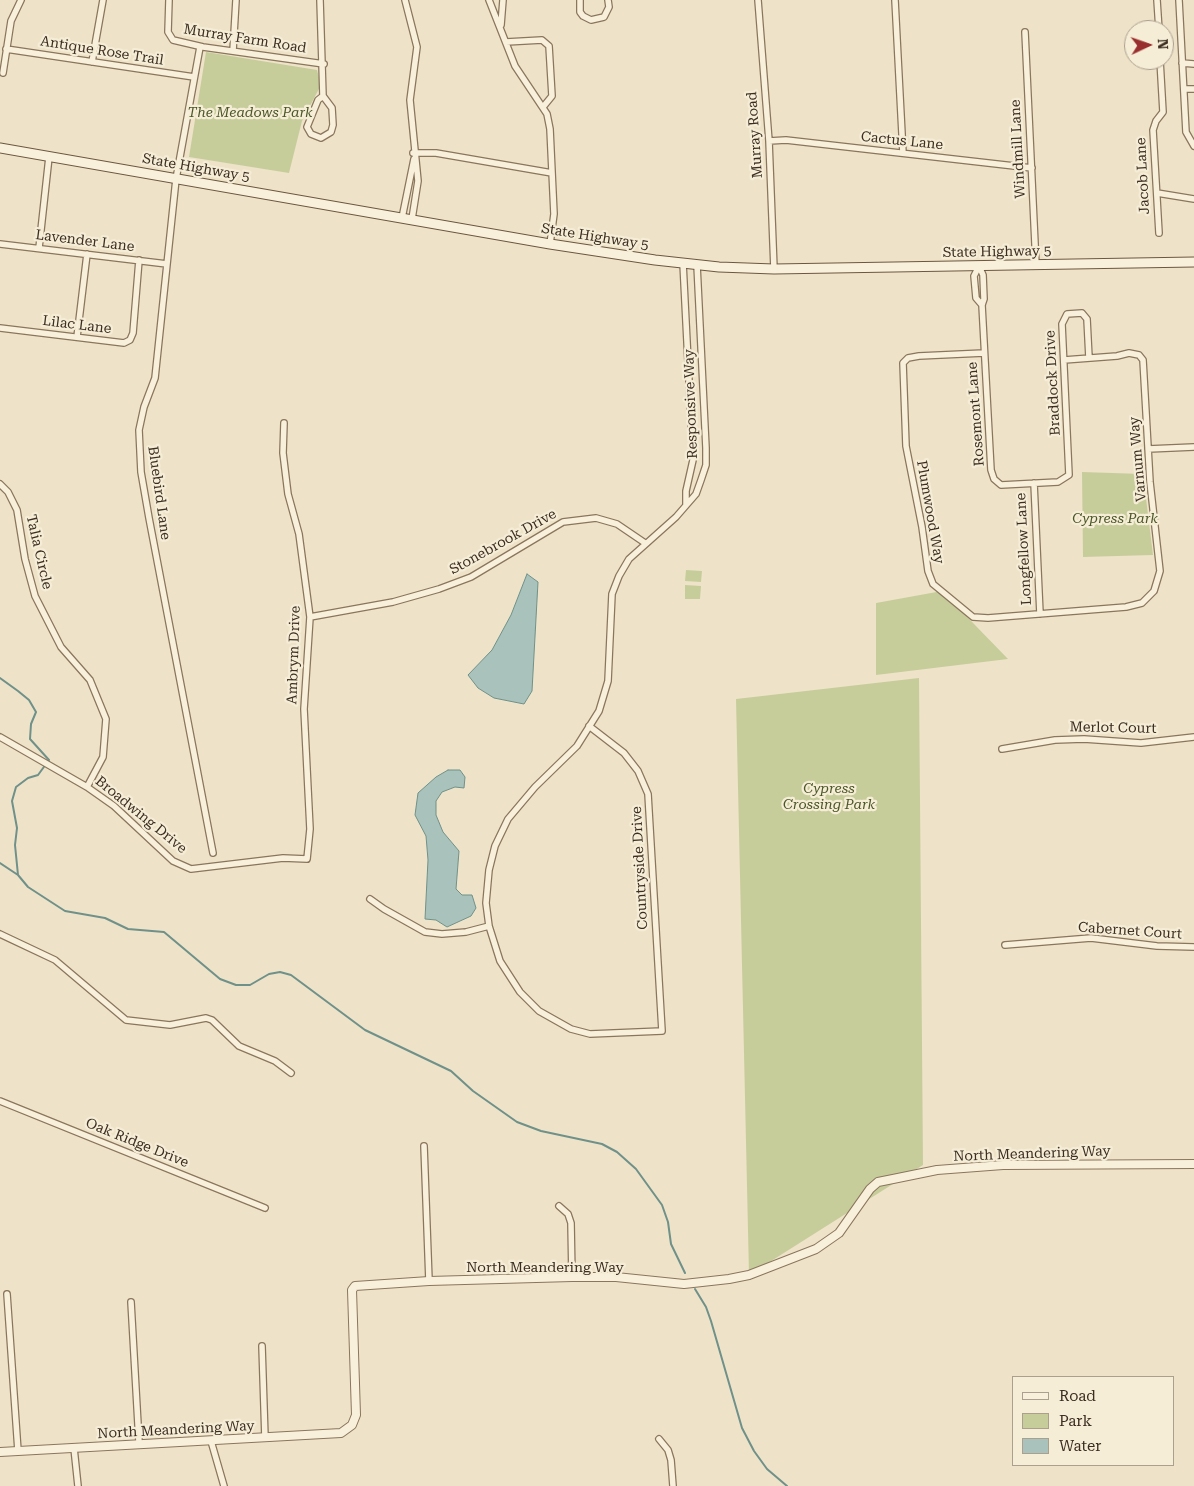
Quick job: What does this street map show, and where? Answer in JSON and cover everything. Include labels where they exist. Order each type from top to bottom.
[{"type":"main road","name":"State Highway 5","points":[[0,148],[550,244],[697,265],[774,270],[1194,262]]},
{"type":"street","points":[[2,73],[11,21],[21,0]]},
{"type":"street","points":[[92,62],[103,0]]},
{"type":"street","name":"Murray Farm Road","points":[[169,0],[168,32],[173,40],[200,47],[324,64]]},
{"type":"street","points":[[233,52],[236,0]]},
{"type":"street","points":[[320,0],[324,64],[323,96],[332,108],[333,126],[331,132],[321,138],[311,134],[307,127],[318,100],[323,96]]},
{"type":"street","points":[[405,0],[417,47],[410,100],[413,156],[418,181],[412,220]]},
{"type":"street","points":[[489,0],[493,13],[501,25],[515,66],[543,107],[550,129],[554,214],[550,244]]},
{"type":"street","points":[[501,25],[503,0]]},
{"type":"street","points":[[580,0],[580,12],[587,19],[591,20],[604,17],[609,7],[608,0]]},
{"type":"street","name":"Murray Road","points":[[758,0],[769,141],[774,270]]},
{"type":"street","points":[[895,0],[903,153]]},
{"type":"street","points":[[1157,0],[1158,20]]},
{"type":"street","points":[[1179,0],[1186,132],[1194,146]]},
{"type":"street","name":"Windmill Lane","points":[[1025,32],[1036,265]]},
{"type":"street","points":[[506,42],[537,40],[546,42],[548,46],[552,96],[543,107]]},
{"type":"street","name":"Bluebird Lane","points":[[200,47],[176,179],[159,352],[155,378],[144,407],[139,430],[139,449],[149,518],[213,853]]},
{"type":"street","name":"Antique Rose Trail","points":[[6,49],[194,77]]},
{"type":"street","points":[[1182,63],[1194,64]]},
{"type":"street","name":"Jacob Lane","points":[[1159,233],[1153,130],[1156,121],[1163,112],[1161,70]]},
{"type":"street","points":[[1184,90],[1194,90]]},
{"type":"street","name":"Cactus Lane","points":[[769,141],[786,140],[1032,168]]},
{"type":"street","points":[[413,156],[436,153],[552,173]]},
{"type":"street","points":[[402,218],[413,156]]},
{"type":"street","points":[[39,248],[49,157]]},
{"type":"street","points":[[1157,193],[1194,199]]},
{"type":"street","name":"Lavender Lane","points":[[0,244],[167,264]]},
{"type":"street","points":[[77,337],[87,254]]},
{"type":"street","name":"Lilac Lane","points":[[0,328],[124,343],[130,340],[133,333],[139,260]]},
{"type":"street","name":"Responsive Way","points":[[683,263],[693,460],[686,491],[686,504]]},
{"type":"street","name":"Responsive Way","points":[[686,504],[696,494],[706,465],[697,265]]},
{"type":"street","name":"Rosemont Lane","points":[[979,266],[983,275],[984,299],[982,305],[991,470],[994,479],[1001,485],[1034,483]]},
{"type":"street","name":"Braddock Drive","points":[[1034,483],[1058,482],[1069,475],[1062,324],[1067,314],[1082,313],[1087,319],[1089,358]]},
{"type":"street","name":"Plumwood Way","points":[[984,353],[908,358],[903,363],[906,446],[928,571],[933,584],[973,617],[988,618],[1040,614]]},
{"type":"street","name":"Varnum Way","points":[[1040,614],[1126,607],[1142,603],[1154,591],[1160,571],[1148,449],[1143,360],[1139,355],[1129,353],[1089,358]]},
{"type":"street","points":[[1064,360],[1089,358]]},
{"type":"street","name":"Ambrym Drive","points":[[284,423],[283,453],[288,494],[300,534],[310,617],[304,709],[310,829],[306,859]]},
{"type":"street","points":[[1148,449],[1194,447]]},
{"type":"street","name":"Longfellow Lane","points":[[1034,483],[1040,614]]},
{"type":"street","name":"Talia Circle","points":[[0,484],[8,492],[17,510],[25,558],[35,596],[62,647],[90,680],[106,719],[103,757],[87,787]]},
{"type":"street","points":[[370,899],[384,910],[425,932],[442,934],[466,932],[489,926],[486,903],[489,870],[496,844],[508,819],[535,787],[577,746],[599,711],[608,681],[612,594],[619,576],[630,559],[686,504]]},
{"type":"street","name":"Stonebrook Drive","points":[[310,617],[394,602],[448,586],[471,577],[563,522],[596,518],[617,524],[646,543]]},
{"type":"street","name":"Countryside Drive","points":[[489,926],[502,964],[520,992],[539,1011],[571,1029],[590,1034],[662,1031],[648,794],[638,771],[624,753],[589,726]]},
{"type":"street","name":"Broadwing Drive","points":[[0,737],[87,787],[114,806],[173,861],[191,869],[278,858],[306,859]]},
{"type":"street","name":"Merlot Court","points":[[1002,749],[1055,740],[1084,738],[1141,743],[1194,737]]},
{"type":"street","points":[[0,934],[55,960],[126,1020],[170,1025],[206,1018],[212,1020],[239,1046],[275,1061],[291,1073]]},
{"type":"street","name":"Cabernet Court","points":[[1005,945],[1091,938],[1157,946],[1194,947]]},
{"type":"street","name":"Oak Ridge Drive","points":[[0,1101],[265,1208]]},
{"type":"street","points":[[424,1146],[429,1281]]},
{"type":"street","name":"North Meandering Way","points":[[0,1452],[138,1442],[211,1441],[341,1433],[352,1425],[356,1414],[352,1290],[355,1286],[362,1284],[616,1277],[684,1284],[748,1275],[816,1250],[839,1233],[864,1194],[878,1182],[937,1170],[1003,1165],[1194,1164]]},
{"type":"street","points":[[559,1206],[568,1214],[572,1222],[572,1277]]},
{"type":"street","points":[[7,1294],[18,1451]]},
{"type":"street","points":[[131,1302],[138,1442]]},
{"type":"street","points":[[262,1346],[266,1438]]},
{"type":"street","points":[[659,1439],[668,1450],[672,1460],[673,1486]]},
{"type":"street","points":[[211,1441],[224,1486]]},
{"type":"street","points":[[74,1448],[78,1486]]},
{"type":"green space","name":"The Meadows Park","points":[[206,52],[317,70],[321,85],[302,121],[289,173],[189,157]]},
{"type":"green space","name":"Cypress Park","points":[[1082,472],[1143,474],[1153,555],[1083,557]]},
{"type":"green space","points":[[686,570],[702,571],[701,582],[685,581]]},
{"type":"green space","points":[[685,585],[701,586],[700,599],[685,599]]},
{"type":"green space","points":[[942,591],[1008,659],[876,675],[876,603]]},
{"type":"green space","name":"Cypress Crossing Park","points":[[919,678],[923,1165],[749,1275],[736,699]]},
{"type":"water","points":[[527,574],[538,582],[532,691],[524,704],[494,698],[478,688],[468,675],[492,650],[511,615]]},
{"type":"water","points":[[448,770],[460,770],[465,777],[464,788],[455,787],[442,792],[436,801],[436,815],[443,832],[459,851],[456,889],[462,895],[472,895],[476,908],[471,916],[447,927],[436,920],[425,919],[428,860],[426,836],[415,815],[418,793],[436,777]]},
{"type":"waterway","points":[[0,678],[29,700],[36,712],[31,724],[30,739],[49,760],[38,775],[28,778],[16,787],[12,801],[17,828],[15,845],[18,875],[28,887],[65,911],[105,918],[128,929],[164,932],[220,979],[236,985],[250,985],[269,974],[280,972],[291,975],[365,1030],[451,1071],[473,1091],[517,1122],[541,1131],[602,1144],[617,1152],[636,1169],[662,1205],[668,1222],[671,1244],[685,1273]]},
{"type":"waterway","points":[[0,863],[18,875]]},
{"type":"waterway","points":[[695,1289],[706,1307],[711,1321],[742,1428],[754,1451],[767,1469],[787,1486]]}]
